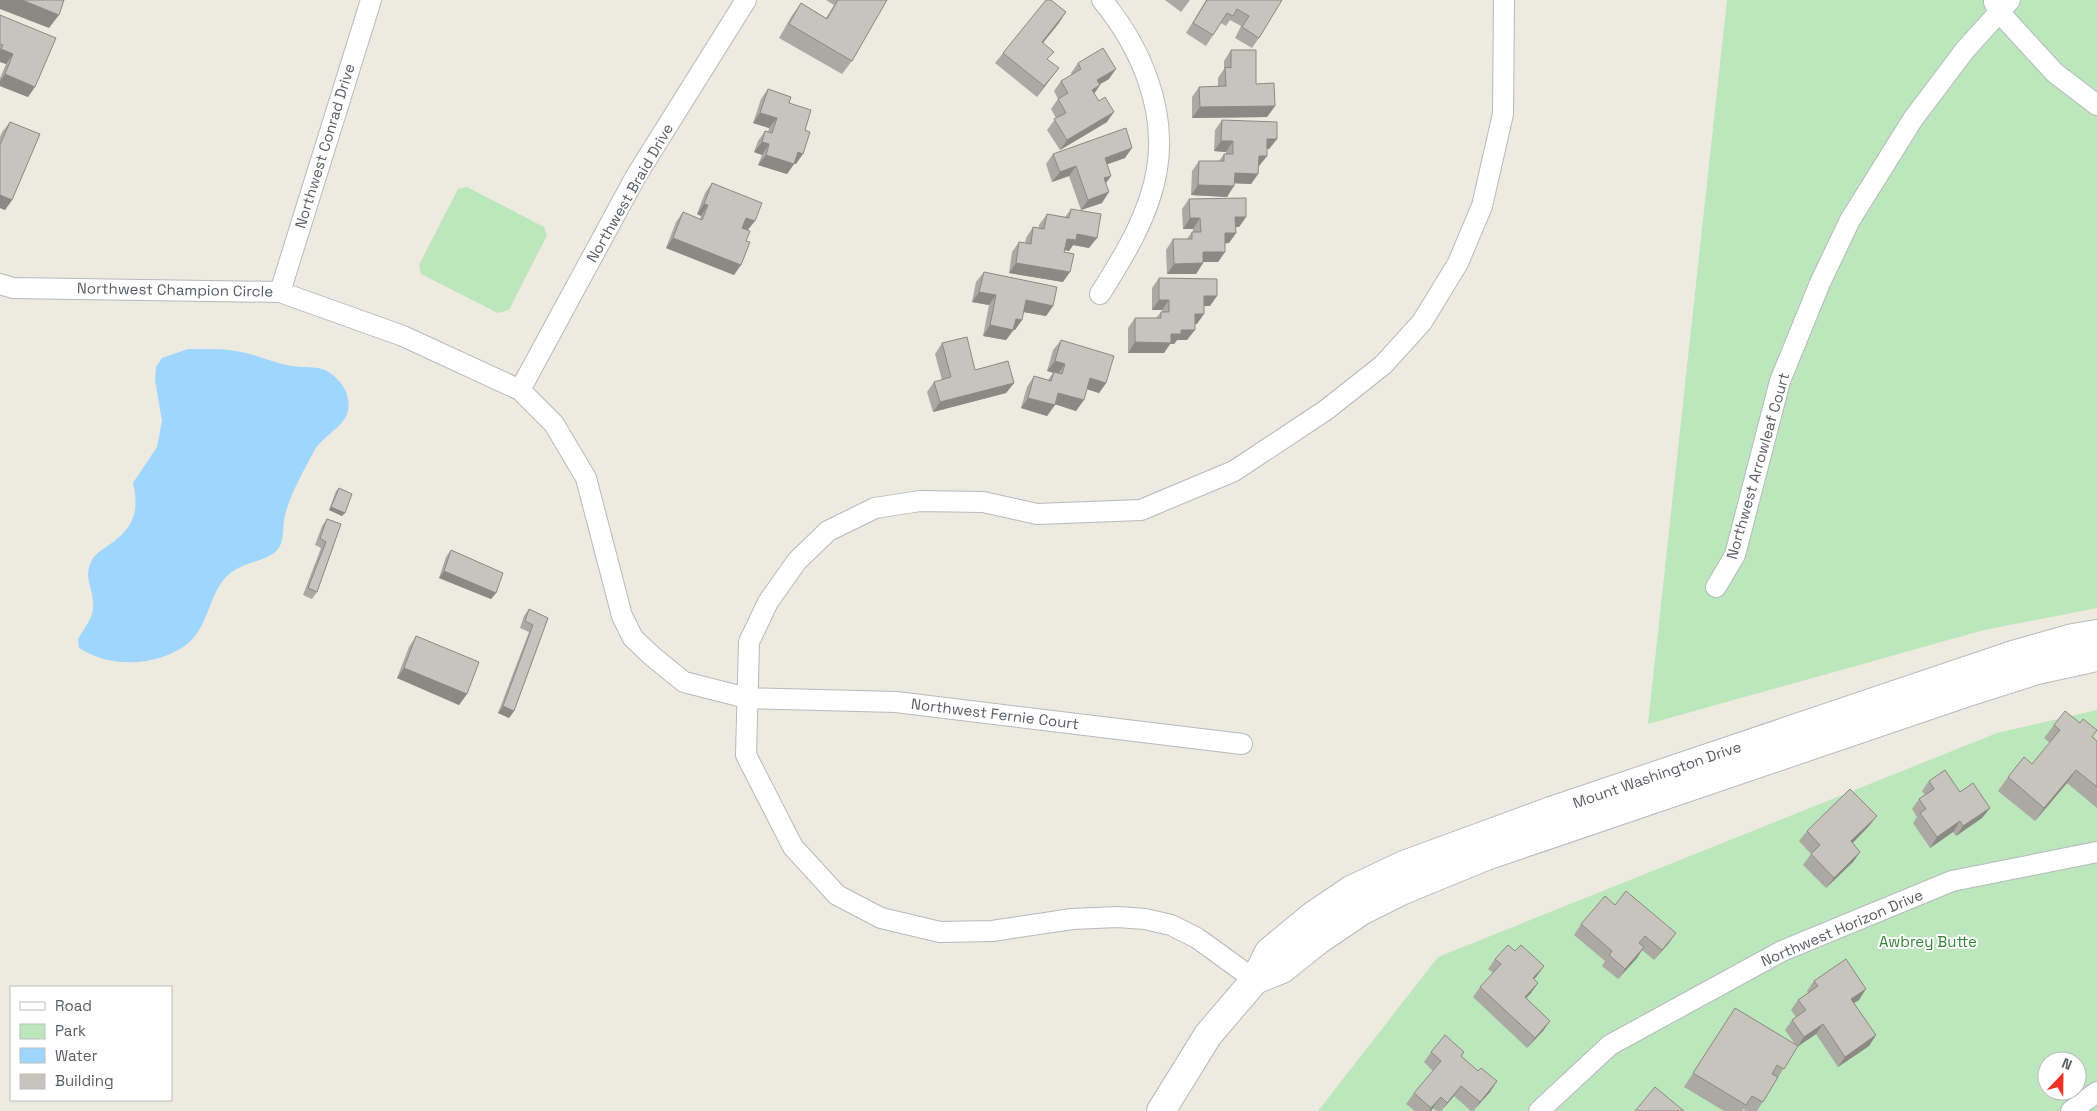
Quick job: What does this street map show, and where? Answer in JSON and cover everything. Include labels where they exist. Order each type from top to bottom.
[{"type":"main road","name":"Mount Washington Drive","points":[[1161,1111],[1208,1035],[1255,980],[1269,952],[1314,915],[1351,890],[1404,865],[1560,808],[2013,654],[2073,638],[2097,634]]},
{"type":"main road","name":"Mount Washington Drive","points":[[1255,980],[1282,969],[1317,941],[1361,912],[1401,891],[1486,856],[1968,692],[2037,670],[2097,657]]},
{"type":"street","name":"Northwest Conrad Drive","points":[[280,292],[371,0]]},
{"type":"street","name":"Northwest Braid Drive","points":[[520,390],[636,176],[746,0]]},
{"type":"street","points":[[1100,294],[1137,230],[1157,171],[1159,148],[1158,117],[1149,81],[1121,23],[1102,0]]},
{"type":"street","points":[[1255,980],[1197,938],[1171,925],[1145,919],[1118,917],[1072,918],[992,931],[940,932],[881,918],[837,895],[793,847],[746,755],[749,642],[764,610],[797,561],[828,532],[875,508],[920,501],[983,502],[1037,514],[1141,510],[1234,471],[1326,410],[1383,365],[1422,322],[1458,263],[1482,206],[1502,114],[1504,0]]},
{"type":"street","points":[[2001,4],[2055,73],[2097,105]]},
{"type":"street","name":"Northwest Arrowleaf Court","points":[[1716,587],[1735,556],[1780,381],[1820,284],[1846,228],[1913,119],[2001,4]]},
{"type":"street","name":"Northwest Champion Circle","points":[[0,284],[14,288],[280,292],[403,336],[520,390],[554,424],[586,478],[622,616],[633,638],[684,682],[747,698]]},
{"type":"street","name":"Northwest Fernie Court","points":[[747,698],[896,702],[1242,744]]},
{"type":"street","name":"Northwest Horizon Drive","points":[[1539,1111],[1610,1045],[1782,951],[1952,881],[2097,852]]},
{"type":"street","points":[[2071,1111],[2097,1092]]},
{"type":"green space","points":[[1727,0],[2097,0],[2097,608],[1984,630],[1648,724]]},
{"type":"green space","points":[[467,187],[544,227],[547,235],[509,310],[498,313],[421,274],[419,265],[458,189]]},
{"type":"green space","name":"Awbrey Butte","points":[[2097,710],[2097,1111],[1318,1111],[1438,957],[1997,733]]},
{"type":"water","points":[[188,349],[235,351],[285,365],[325,370],[343,385],[349,403],[348,412],[344,420],[318,445],[301,476],[287,507],[282,541],[278,549],[267,557],[239,567],[226,577],[215,593],[204,621],[193,638],[186,645],[161,658],[132,662],[104,659],[91,655],[79,648],[78,639],[89,622],[93,607],[88,577],[89,566],[95,556],[124,533],[129,526],[133,518],[136,502],[133,483],[157,447],[162,421],[155,380],[156,367],[162,358]]},
{"type":"building","points":[[22,0],[64,0],[59,15]]},
{"type":"building","points":[[838,0],[887,0],[852,61],[789,24],[801,3],[827,19]]},
{"type":"building","points":[[1046,0],[1051,0],[1066,12],[1042,42],[1054,52],[1047,59],[1059,68],[1044,86],[1003,53]]},
{"type":"building","points":[[1207,0],[1282,0],[1259,38],[1242,27],[1249,16],[1237,9],[1233,16],[1227,13],[1213,35],[1193,23]]},
{"type":"building","points":[[0,15],[56,38],[35,87],[5,74],[13,54],[1,49],[3,45],[0,44]]},
{"type":"building","points":[[1103,48],[1116,69],[1097,80],[1100,85],[1092,90],[1099,101],[1105,97],[1114,112],[1067,140],[1054,119],[1066,113],[1058,99],[1068,93],[1061,81],[1081,69],[1078,63]]},
{"type":"building","points":[[1231,50],[1256,50],[1256,84],[1274,83],[1275,106],[1200,107],[1199,87],[1226,86],[1225,67],[1231,68]]},
{"type":"building","points":[[768,89],[791,97],[789,103],[811,110],[805,130],[810,132],[803,154],[798,152],[794,164],[766,155],[769,144],[762,142],[765,131],[772,133],[777,118],[760,113]]},
{"type":"building","points":[[1222,120],[1277,122],[1277,139],[1267,139],[1267,156],[1259,156],[1258,174],[1235,173],[1234,186],[1198,185],[1199,161],[1224,161],[1224,154],[1233,154],[1233,141],[1221,141]]},
{"type":"building","points":[[10,122],[40,134],[12,200],[0,195],[0,145]]},
{"type":"building","points":[[1126,128],[1132,148],[1105,158],[1111,176],[1104,178],[1109,192],[1088,200],[1076,166],[1060,172],[1053,154]]},
{"type":"building","points":[[712,183],[762,203],[755,221],[746,218],[742,228],[750,231],[746,241],[750,242],[741,265],[673,238],[683,212],[702,220],[708,205],[704,204]]},
{"type":"building","points":[[1246,198],[1246,217],[1235,217],[1236,233],[1225,233],[1225,252],[1203,252],[1203,263],[1174,264],[1173,239],[1192,239],[1192,232],[1201,232],[1200,218],[1190,218],[1189,199]]},
{"type":"building","points":[[1071,209],[1101,214],[1097,238],[1077,234],[1076,240],[1067,239],[1064,252],[1074,254],[1070,272],[1016,263],[1019,242],[1031,244],[1033,227],[1044,229],[1047,214],[1069,218]]},
{"type":"building","points":[[984,272],[1057,287],[1053,306],[1026,300],[1022,320],[1016,319],[1013,330],[990,325],[996,295],[979,292]]},
{"type":"building","points":[[1159,278],[1217,279],[1217,296],[1204,296],[1204,314],[1195,314],[1195,330],[1181,330],[1181,334],[1171,334],[1171,343],[1135,342],[1135,318],[1161,318],[1161,312],[1169,312],[1169,300],[1159,300]]},
{"type":"building","points":[[967,337],[975,370],[1008,361],[1014,383],[940,402],[934,382],[951,377],[942,343]]},
{"type":"building","points":[[1061,340],[1114,356],[1106,383],[1090,378],[1084,400],[1058,393],[1055,405],[1028,398],[1034,376],[1051,381],[1054,372],[1062,374],[1065,364],[1055,361]]},
{"type":"building","points":[[339,488],[352,494],[345,513],[331,507]]},
{"type":"building","points":[[327,519],[341,524],[317,592],[308,588],[326,542],[320,538]]},
{"type":"building","points":[[451,550],[503,573],[496,593],[444,571]]},
{"type":"building","points":[[529,609],[548,618],[514,711],[503,706],[533,625],[525,621]]},
{"type":"building","points":[[416,636],[479,662],[467,694],[404,668]]},
{"type":"building","points":[[2065,711],[2080,723],[2083,719],[2097,730],[2092,737],[2097,741],[2097,787],[2076,770],[2044,808],[2008,777],[2024,757],[2032,764],[2060,730],[2054,725]]},
{"type":"building","points":[[1945,770],[1960,792],[1973,783],[1990,808],[1963,826],[1960,821],[1937,837],[1920,813],[1926,809],[1919,799],[1934,789],[1929,781]]},
{"type":"building","points":[[1850,789],[1877,816],[1851,841],[1860,852],[1834,878],[1811,854],[1820,845],[1807,831]]},
{"type":"building","points":[[1626,891],[1676,933],[1662,950],[1645,936],[1639,943],[1644,947],[1625,969],[1609,955],[1612,951],[1581,924],[1605,896],[1615,905]]},
{"type":"building","points":[[1508,945],[1515,951],[1521,945],[1544,966],[1533,978],[1538,983],[1525,997],[1550,1021],[1535,1038],[1480,987],[1501,964],[1495,959]]},
{"type":"building","points":[[1846,959],[1866,989],[1851,999],[1876,1035],[1845,1057],[1823,1024],[1804,1037],[1792,1020],[1806,1010],[1798,1000],[1818,986],[1814,981]]},
{"type":"building","points":[[1735,1008],[1798,1046],[1784,1069],[1777,1065],[1772,1074],[1778,1077],[1763,1102],[1752,1096],[1746,1105],[1693,1073]]},
{"type":"building","points":[[1445,1035],[1464,1052],[1461,1056],[1478,1071],[1481,1068],[1497,1081],[1480,1102],[1461,1086],[1447,1103],[1441,1097],[1431,1108],[1414,1093],[1441,1061],[1431,1052]]},
{"type":"building","points":[[1655,1087],[1684,1111],[1635,1111]]}]
